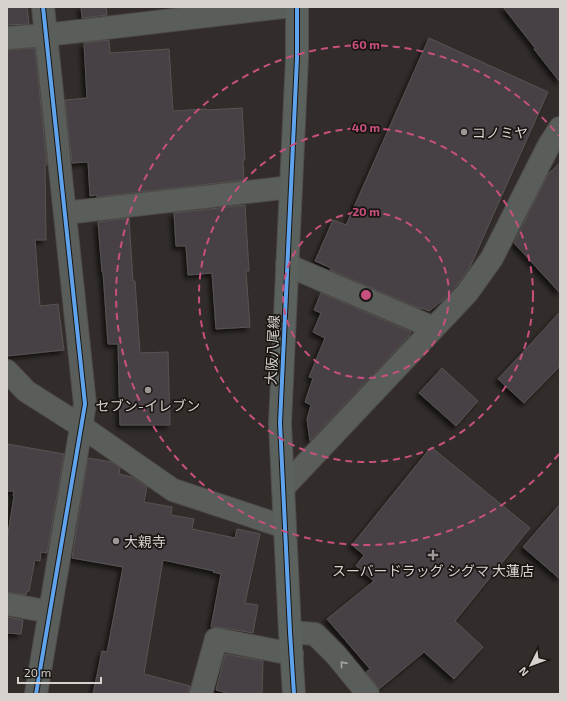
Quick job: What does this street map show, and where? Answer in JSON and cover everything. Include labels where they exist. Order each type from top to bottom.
[{"type":"main road","name":"大阪八尾線","points":[[294,694],[280,424],[297,58],[297,7]]},
{"type":"street","points":[[36,694],[85,404],[43,7]]},
{"type":"street","points":[[7,38],[46,35],[283,7]]},
{"type":"street","points":[[283,488],[467,293],[492,258],[556,143]]},
{"type":"street","points":[[64,213],[291,187]]},
{"type":"street","points":[[287,265],[434,328]]},
{"type":"street","points":[[7,371],[26,391],[81,426],[173,490],[285,527]]},
{"type":"street","points":[[7,604],[50,612]]},
{"type":"street","points":[[290,632],[315,634],[336,655],[368,694]]},
{"type":"street","points":[[202,694],[216,639],[292,654]]},
{"type":"building","points":[[7,7],[27,7],[29,24],[7,25]]},
{"type":"building","points":[[81,7],[106,7],[107,15],[82,18]]},
{"type":"building","points":[[503,7],[560,7],[560,82],[534,49],[535,48]]},
{"type":"building","points":[[429,38],[548,92],[470,267],[457,285],[443,300],[429,311],[421,309],[330,270],[331,268],[315,261],[333,220],[346,225]]},
{"type":"building","points":[[109,40],[110,53],[169,49],[173,111],[242,108],[245,160],[243,160],[244,180],[97,197],[97,195],[90,196],[88,162],[72,163],[65,100],[87,98],[84,43]]},
{"type":"building","points":[[35,48],[47,165],[45,165],[46,240],[35,240],[40,306],[58,304],[64,350],[7,356],[7,50]]},
{"type":"building","points":[[560,163],[560,293],[514,243],[548,174]]},
{"type":"building","points":[[245,205],[249,271],[246,271],[250,327],[216,329],[212,273],[188,275],[186,246],[176,246],[174,213]]},
{"type":"building","points":[[129,218],[140,353],[168,352],[170,425],[120,425],[118,344],[108,344],[98,222]]},
{"type":"building","points":[[321,293],[411,332],[409,336],[310,441],[307,419],[311,405],[305,402],[313,378],[309,377],[325,338],[313,332],[321,313],[314,310]]},
{"type":"building","points":[[560,312],[560,366],[524,403],[498,379]]},
{"type":"building","points":[[442,368],[478,401],[456,426],[419,393]]},
{"type":"building","points":[[7,444],[64,454],[47,553],[41,552],[40,561],[35,560],[29,591],[27,591],[26,595],[7,592],[7,540],[14,491],[7,491]]},
{"type":"building","points":[[431,447],[530,528],[455,621],[483,647],[454,679],[424,652],[379,689],[366,672],[370,669],[327,619],[374,581],[356,566],[364,555],[352,545]]},
{"type":"building","points":[[88,458],[112,462],[120,468],[119,474],[132,477],[147,487],[144,502],[172,507],[171,515],[194,519],[192,529],[235,538],[237,529],[260,534],[245,603],[258,605],[253,633],[211,627],[221,574],[213,572],[214,571],[163,560],[144,674],[190,686],[189,694],[93,694],[102,651],[107,652],[123,567],[72,558]]},
{"type":"building","points":[[560,504],[560,579],[523,547]]},
{"type":"building","points":[[7,617],[23,620],[21,634],[7,633]]},
{"type":"building","points":[[225,654],[263,661],[262,694],[231,694],[216,690]]},
{"type":"cycle path","points":[[36,694],[85,404],[43,7]]},
{"type":"cycle path","points":[[294,694],[280,423],[297,58],[297,7]]},
{"type":"place","name":"コノミヤ","points":[[464,132]]},
{"type":"place","name":"セブン-イレブン","points":[[148,390]]},
{"type":"place","name":"大親寺","points":[[116,541]]},
{"type":"place","name":"スーバードラッグ シグマ 大蓮店","points":[[433,555]]}]
